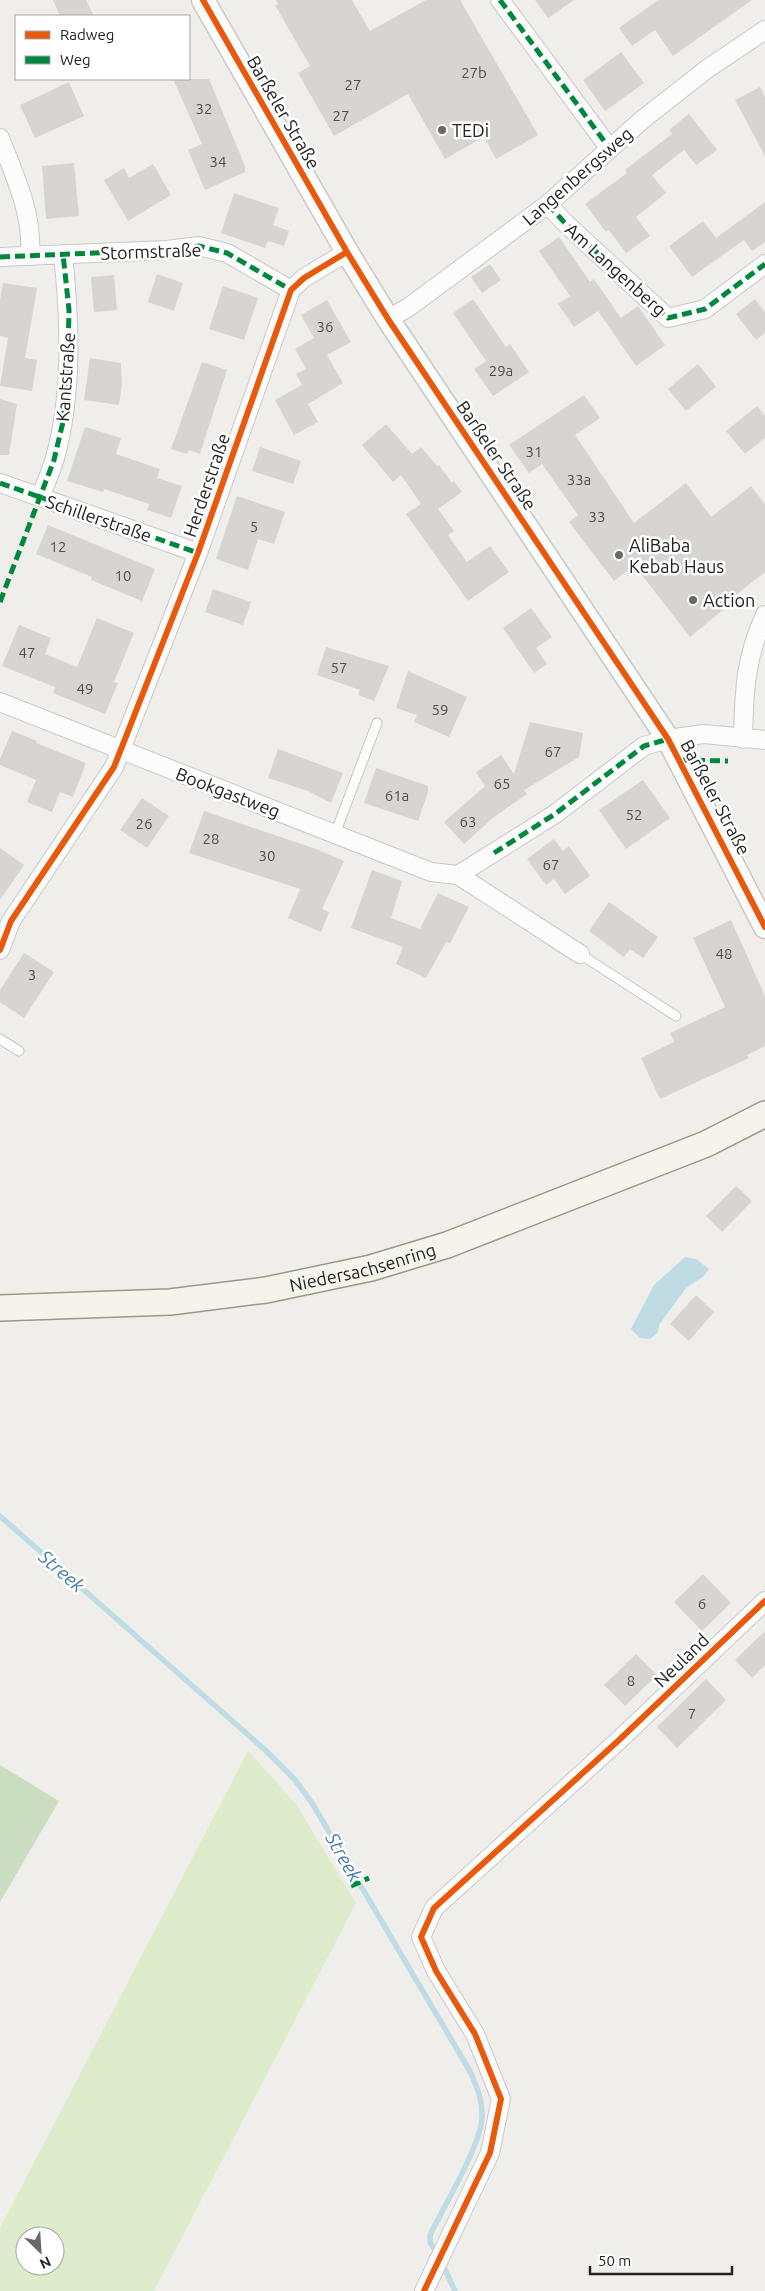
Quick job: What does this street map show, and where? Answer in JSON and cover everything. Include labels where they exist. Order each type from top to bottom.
[{"type":"main road","name":"Niedersachsenring","points":[[706,1144],[765,1114]]},
{"type":"main road","name":"Niedersachsenring","points":[[0,1308],[170,1302],[266,1290],[370,1268],[447,1245],[706,1144],[765,1127]]},
{"type":"street","name":"Barßeler Straße","points":[[203,0],[347,252],[388,319],[668,739],[765,927]]},
{"type":"street","points":[[500,0],[610,150]]},
{"type":"street","name":"Langenbergsweg","points":[[388,319],[409,307],[548,204],[642,120],[707,69],[765,30]]},
{"type":"street","points":[[0,138],[28,212],[32,237],[30,256]]},
{"type":"street","name":"Am Langenberg","points":[[548,204],[563,221],[668,318],[705,309],[765,264]]},
{"type":"street","name":"Stormstraße","points":[[0,257],[167,250],[199,246],[227,253],[291,290]]},
{"type":"street","points":[[291,290],[304,278],[347,252]]},
{"type":"street","name":"Kantstraße","points":[[40,498],[54,460],[63,422],[69,310],[63,254]]},
{"type":"street","name":"Herderstraße","points":[[0,950],[6,919],[114,767],[198,553],[291,290]]},
{"type":"street","name":"Schillerstraße","points":[[0,483],[198,553]]},
{"type":"street","points":[[743,739],[744,684],[756,633],[765,615]]},
{"type":"street","name":"Bookgastweg","points":[[0,702],[431,872],[458,875],[580,954]]},
{"type":"street","points":[[458,875],[555,814],[644,746],[668,739],[704,734],[765,740]]},
{"type":"street","name":"Neuland","points":[[424,2291],[490,2154],[501,2099],[475,2034],[436,1971],[420,1937],[434,1908],[618,1741],[765,1601]]},
{"type":"lane","points":[[335,834],[377,723]]},
{"type":"lane","points":[[580,954],[676,1016]]},
{"type":"lane","points":[[0,1039],[19,1051]]},
{"type":"green space","points":[[248,1751],[296,1804],[356,1903],[154,2291],[0,2291],[0,2228]]},
{"type":"green space","points":[[0,1765],[59,1801],[0,1902]]},
{"type":"water","points":[[685,1257],[696,1259],[709,1269],[704,1276],[686,1288],[659,1325],[658,1332],[650,1339],[640,1338],[631,1329],[654,1285]]},
{"type":"building","points":[[53,0],[86,0],[94,15],[60,15]]},
{"type":"building","points":[[276,0],[352,0],[370,31],[426,0],[460,0],[538,135],[496,159],[484,137],[445,159],[408,94],[334,136],[298,73],[310,66],[275,5],[278,4]]},
{"type":"building","points":[[535,0],[574,0],[548,18]]},
{"type":"building","points":[[658,0],[752,0],[673,56],[655,30],[632,46],[619,28]]},
{"type":"building","points":[[621,52],[644,83],[605,111],[583,80]]},
{"type":"building","points":[[209,79],[245,166],[245,172],[205,190],[188,150],[202,144],[173,80]]},
{"type":"building","points":[[69,82],[84,116],[35,138],[20,105]]},
{"type":"building","points":[[760,87],[765,97],[765,156],[735,100]]},
{"type":"building","points":[[689,114],[717,150],[696,165],[684,150],[652,175],[666,193],[636,217],[650,236],[626,253],[609,230],[606,232],[585,204],[627,173],[625,170],[672,134],[669,130]]},
{"type":"building","points":[[74,163],[79,216],[46,219],[42,166]]},
{"type":"building","points":[[153,164],[171,195],[128,221],[104,180],[124,168],[129,178]]},
{"type":"building","points":[[234,193],[279,208],[273,225],[289,231],[284,246],[268,241],[265,248],[221,233]]},
{"type":"building","points":[[765,202],[765,242],[752,251],[744,240],[692,277],[669,246],[703,221],[716,238]]},
{"type":"building","points":[[559,237],[590,282],[594,279],[621,318],[638,306],[665,345],[636,366],[598,311],[574,327],[558,304],[570,296],[539,251]]},
{"type":"building","points":[[490,264],[501,280],[482,293],[471,277]]},
{"type":"building","points":[[157,274],[183,283],[174,311],[148,302]]},
{"type":"building","points":[[114,275],[117,310],[94,312],[91,277]]},
{"type":"building","points":[[3,283],[37,288],[25,358],[37,360],[32,391],[0,386],[8,338],[0,336],[0,300]]},
{"type":"building","points":[[223,286],[258,298],[244,340],[209,329]]},
{"type":"building","points":[[473,299],[506,347],[510,344],[529,372],[493,396],[474,369],[486,361],[453,313]]},
{"type":"building","points":[[755,299],[765,312],[765,333],[756,340],[736,314]]},
{"type":"building","points":[[327,300],[351,342],[327,355],[343,383],[308,404],[318,422],[294,435],[275,400],[302,385],[296,374],[306,369],[295,349],[314,338],[301,315]]},
{"type":"building","points":[[90,358],[121,363],[122,385],[119,405],[84,400]]},
{"type":"building","points":[[202,362],[227,370],[200,454],[189,450],[187,454],[171,449]]},
{"type":"building","points":[[698,364],[716,387],[686,411],[668,389]]},
{"type":"building","points":[[584,395],[600,418],[575,435],[634,523],[686,483],[711,517],[751,486],[765,504],[765,572],[721,607],[723,610],[690,637],[634,565],[614,581],[569,522],[578,515],[542,464],[529,473],[509,445]]},
{"type":"building","points":[[0,399],[17,404],[9,455],[0,455]]},
{"type":"building","points":[[757,406],[765,416],[765,438],[745,454],[726,431]]},
{"type":"building","points":[[386,424],[412,454],[421,447],[462,492],[438,509],[454,531],[448,535],[467,562],[490,546],[509,572],[468,601],[406,514],[421,504],[401,475],[393,482],[362,445]]},
{"type":"building","points":[[85,427],[121,438],[116,454],[160,469],[157,478],[182,486],[171,518],[147,510],[149,504],[104,489],[103,492],[67,481]]},
{"type":"building","points":[[260,447],[301,461],[293,484],[252,471]]},
{"type":"building","points":[[237,496],[285,512],[274,544],[258,539],[248,570],[216,559]]},
{"type":"building","points":[[48,525],[155,569],[142,601],[91,580],[92,577],[36,554]]},
{"type":"building","points":[[213,589],[251,602],[243,625],[205,612]]},
{"type":"building","points":[[531,608],[552,637],[536,648],[547,664],[534,673],[503,628]]},
{"type":"building","points":[[97,618],[134,633],[114,682],[118,683],[105,714],[53,693],[55,687],[2,666],[19,625],[51,638],[45,654],[77,667]]},
{"type":"building","points":[[326,647],[389,666],[374,701],[358,695],[360,690],[317,675]]},
{"type":"building","points":[[408,671],[467,697],[449,737],[414,722],[417,715],[396,708]]},
{"type":"building","points":[[530,722],[583,733],[579,757],[524,790],[527,794],[494,817],[464,844],[444,822],[485,786],[476,772],[501,755],[514,774]]},
{"type":"building","points":[[12,731],[86,763],[73,797],[60,792],[52,812],[27,802],[36,780],[0,765],[0,759]]},
{"type":"building","points":[[278,749],[343,773],[331,803],[308,791],[268,778]]},
{"type":"building","points":[[376,768],[428,786],[428,792],[418,821],[364,803]]},
{"type":"building","points":[[643,780],[670,818],[626,849],[599,810]]},
{"type":"building","points":[[142,798],[169,816],[147,848],[120,830]]},
{"type":"building","points":[[204,811],[319,850],[344,861],[322,909],[329,912],[321,932],[288,918],[300,889],[189,853]]},
{"type":"building","points":[[554,839],[563,851],[569,846],[590,876],[565,894],[554,879],[546,885],[527,859]]},
{"type":"building","points":[[0,848],[24,865],[0,900]]},
{"type":"building","points":[[372,870],[402,881],[391,918],[420,929],[438,893],[469,907],[450,943],[446,942],[426,978],[396,964],[403,947],[351,928]]},
{"type":"building","points":[[609,902],[658,937],[643,958],[630,949],[624,957],[589,931]]},
{"type":"building","points":[[731,920],[765,996],[765,1046],[747,1055],[749,1058],[660,1099],[641,1058],[674,1042],[670,1033],[725,1007],[693,938]]},
{"type":"building","points":[[24,953],[54,972],[24,1018],[0,1002],[0,990]]},
{"type":"building","points":[[736,1186],[752,1201],[722,1232],[706,1216]]},
{"type":"building","points":[[696,1295],[714,1312],[689,1341],[670,1324]]},
{"type":"building","points":[[703,1574],[731,1603],[702,1631],[674,1602]]},
{"type":"building","points":[[765,1631],[765,1665],[752,1678],[735,1660]]},
{"type":"building","points":[[636,1654],[657,1675],[625,1706],[604,1685]]},
{"type":"building","points":[[706,1679],[726,1700],[677,1748],[657,1727]]},
{"type":"waterway","name":"Streek","points":[[0,1516],[264,1749],[295,1780],[312,1803],[471,2073],[479,2095],[482,2106],[480,2130],[468,2160],[430,2235],[430,2242],[438,2255]]},
{"type":"waterway","name":"Streek","points":[[442,2263],[455,2291]]},
{"type":"marked path","points":[[500,0],[610,149]]},
{"type":"marked path","points":[[548,204],[563,221],[668,318],[705,309],[765,264]]},
{"type":"marked path","points":[[0,257],[167,250],[199,246],[227,253],[291,290]]},
{"type":"marked path","points":[[0,602],[54,460],[63,422],[69,310],[63,254]]},
{"type":"marked path","points":[[0,483],[198,553]]},
{"type":"marked path","points":[[494,853],[555,814],[644,746],[668,739]]},
{"type":"marked path","points":[[680,760],[728,761]]},
{"type":"marked path","points":[[351,1886],[369,1878]]},
{"type":"cycle path","points":[[203,0],[347,252],[388,319],[668,739],[765,927]]},
{"type":"cycle path","points":[[0,950],[11,921],[114,767],[198,553],[291,290],[304,278],[347,252]]},
{"type":"cycle path","points":[[424,2291],[490,2153],[501,2099],[475,2034],[436,1971],[421,1937],[434,1908],[618,1741],[765,1601]]},
{"type":"place","name":"TEDi","points":[[442,130]]},
{"type":"place","name":"AliBaba Kebab Haus","points":[[619,555]]},
{"type":"place","name":"Action","points":[[693,600]]}]
